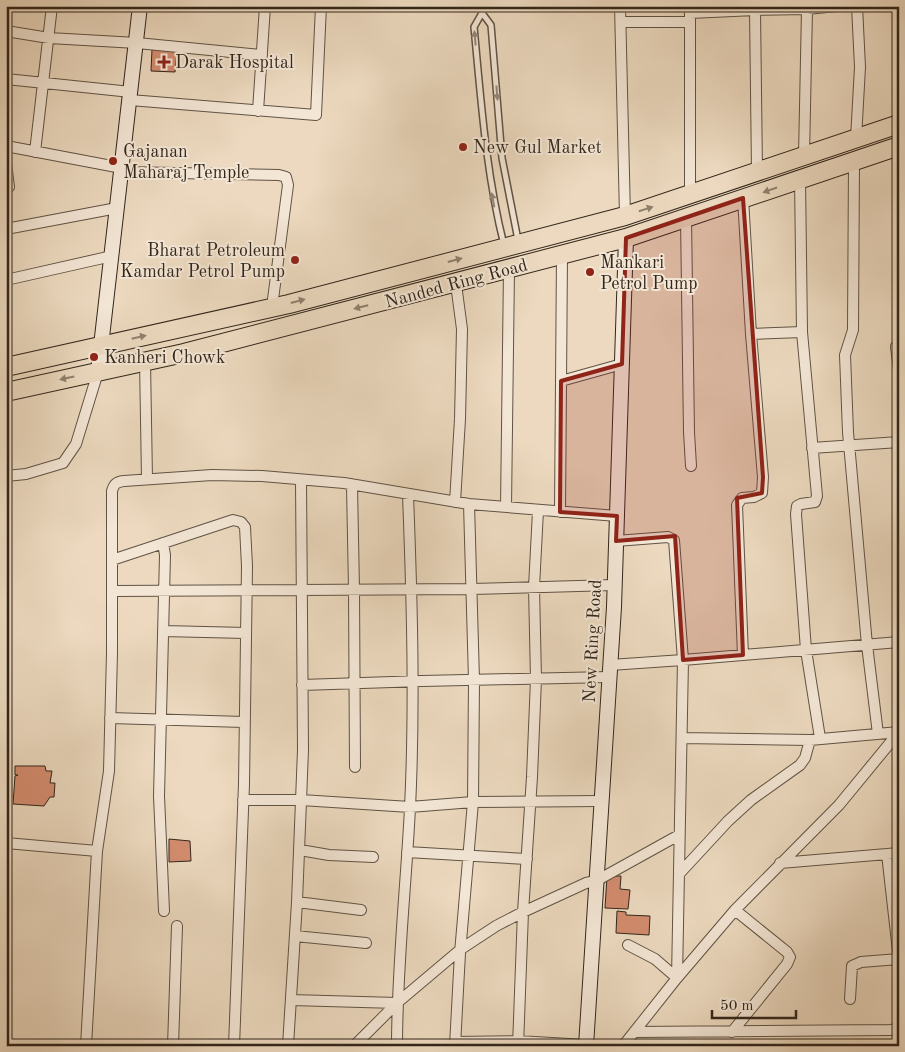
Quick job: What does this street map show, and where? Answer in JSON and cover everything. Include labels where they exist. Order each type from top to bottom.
[{"type":"highway","points":[[6,367],[272,307],[625,216],[899,124]]},
{"type":"highway","name":"Nanded Ring Road","points":[[6,392],[184,353],[456,284],[626,238],[899,146]]},
{"type":"street","points":[[35,152],[52,6]]},
{"type":"street","points":[[6,476],[26,474],[64,463],[76,444],[98,372],[140,6]]},
{"type":"street","points":[[258,111],[265,6]]},
{"type":"street","points":[[6,79],[43,82],[131,96],[258,111],[316,115],[321,6]]},
{"type":"street","points":[[620,6],[625,216]]},
{"type":"street","points":[[620,22],[731,9],[807,9],[837,6]]},
{"type":"street","points":[[856,139],[860,67],[857,6]]},
{"type":"street","points":[[804,156],[807,9]]},
{"type":"street","points":[[754,10],[756,172]]},
{"type":"street","points":[[690,14],[690,194]]},
{"type":"street","points":[[6,30],[49,38],[137,43],[262,56]]},
{"type":"street","points":[[6,146],[122,170],[279,175],[286,177],[288,185],[272,307]]},
{"type":"street","points":[[854,162],[853,330],[845,362],[849,445],[867,645],[878,734]]},
{"type":"street","points":[[6,164],[9,187],[6,188]]},
{"type":"street","points":[[679,874],[751,800],[800,764],[815,739],[806,650],[796,508],[800,504],[816,500],[802,332],[800,179]]},
{"type":"street","points":[[743,198],[763,489],[759,495],[742,498],[737,505],[743,655]]},
{"type":"street","points":[[6,229],[117,208]]},
{"type":"street","points":[[686,218],[688,432],[691,466]]},
{"type":"street","name":"New Ring Road","points":[[586,1046],[610,671],[626,238]]},
{"type":"street","points":[[560,512],[562,255]]},
{"type":"street","points":[[6,280],[112,256]]},
{"type":"street","points":[[506,507],[509,269]]},
{"type":"street","points":[[455,502],[460,419],[462,329],[456,284]]},
{"type":"street","points":[[751,334],[802,332]]},
{"type":"street","points":[[899,346],[896,347],[899,370]]},
{"type":"street","points":[[145,361],[147,479]]},
{"type":"street","points":[[560,381],[622,364]]},
{"type":"street","points":[[812,448],[899,442]]},
{"type":"street","points":[[86,1046],[97,851],[109,772],[112,492],[117,482],[212,475],[262,476],[352,485],[469,504],[617,516]]},
{"type":"street","points":[[288,1046],[298,902],[303,750],[301,480]]},
{"type":"street","points":[[352,485],[354,767]]},
{"type":"street","points":[[397,1046],[397,1003],[410,807],[412,589],[408,495]]},
{"type":"street","points":[[469,504],[474,680],[473,802],[460,949],[455,1044],[518,1043],[586,1046]]},
{"type":"street","points":[[518,1043],[536,680],[534,587],[538,510]]},
{"type":"street","points":[[112,560],[233,520],[241,522],[245,527],[244,800],[234,1046]]},
{"type":"street","points":[[616,541],[668,537],[674,540],[683,660],[676,978]]},
{"type":"street","points":[[163,543],[165,555],[159,796],[164,911]]},
{"type":"street","points":[[112,591],[472,589],[614,585]]},
{"type":"street","points":[[163,631],[246,633]]},
{"type":"street","points":[[302,685],[412,681],[536,680],[683,660],[899,642]]},
{"type":"street","points":[[110,718],[244,722]]},
{"type":"street","points":[[682,738],[815,739],[899,732]]},
{"type":"street","points":[[623,1046],[676,978],[735,910],[839,805],[899,732]]},
{"type":"street","points":[[244,800],[301,800],[410,807],[473,802],[601,801]]},
{"type":"street","points":[[354,1046],[397,1003],[460,949],[496,926],[586,883],[596,881],[679,835]]},
{"type":"street","points":[[6,843],[97,851]]},
{"type":"street","points":[[300,850],[329,855],[372,857]]},
{"type":"street","points":[[407,852],[527,859]]},
{"type":"street","points":[[780,863],[899,853]]},
{"type":"street","points":[[850,999],[850,971],[855,963],[899,960],[896,920],[887,854]]},
{"type":"street","points":[[298,902],[360,910]]},
{"type":"street","points":[[732,1032],[787,964],[790,957],[788,952],[735,910]]},
{"type":"street","points":[[173,1046],[177,926]]},
{"type":"street","points":[[295,936],[366,943]]},
{"type":"street","points":[[628,945],[655,959],[676,978]]},
{"type":"street","points":[[291,1000],[397,1003]]},
{"type":"street","points":[[634,1032],[899,1029]]},
{"type":"lane","points":[[355,6],[362,8],[394,6]]},
{"type":"lane","points":[[480,6],[482,13],[491,25],[502,158],[512,245]]},
{"type":"lane","points":[[482,13],[474,27],[485,140],[494,208],[512,245]]},
{"type":"highlighted area","points":[[743,198],[763,477],[762,493],[737,498],[743,655],[683,660],[675,536],[616,541],[617,516],[560,512],[561,381],[622,364],[626,238]]},
{"type":"building","points":[[152,49],[177,51],[175,72],[151,71]]},
{"type":"building","points":[[15,766],[45,766],[46,771],[52,771],[50,783],[55,783],[54,797],[50,797],[44,806],[13,804],[15,776],[18,775],[15,775]]},
{"type":"building","points":[[169,839],[190,841],[191,861],[169,862]]},
{"type":"building","points":[[607,876],[621,876],[620,889],[630,890],[628,909],[605,908]]},
{"type":"building","points":[[617,911],[626,912],[626,915],[650,916],[649,935],[616,933]]},
{"type":"place","name":"Darak Hospital","points":[[164,62]]},
{"type":"place","name":"New Gul Market","points":[[463,147]]},
{"type":"place","name":"Gajanan Maharaj Temple","points":[[113,161]]},
{"type":"place","name":"Bharat Petroleum Kamdar Petrol Pump","points":[[295,260]]},
{"type":"place","name":"Mankari Petrol Pump","points":[[590,272]]},
{"type":"place","name":"Kanheri Chowk","points":[[94,357]]}]
